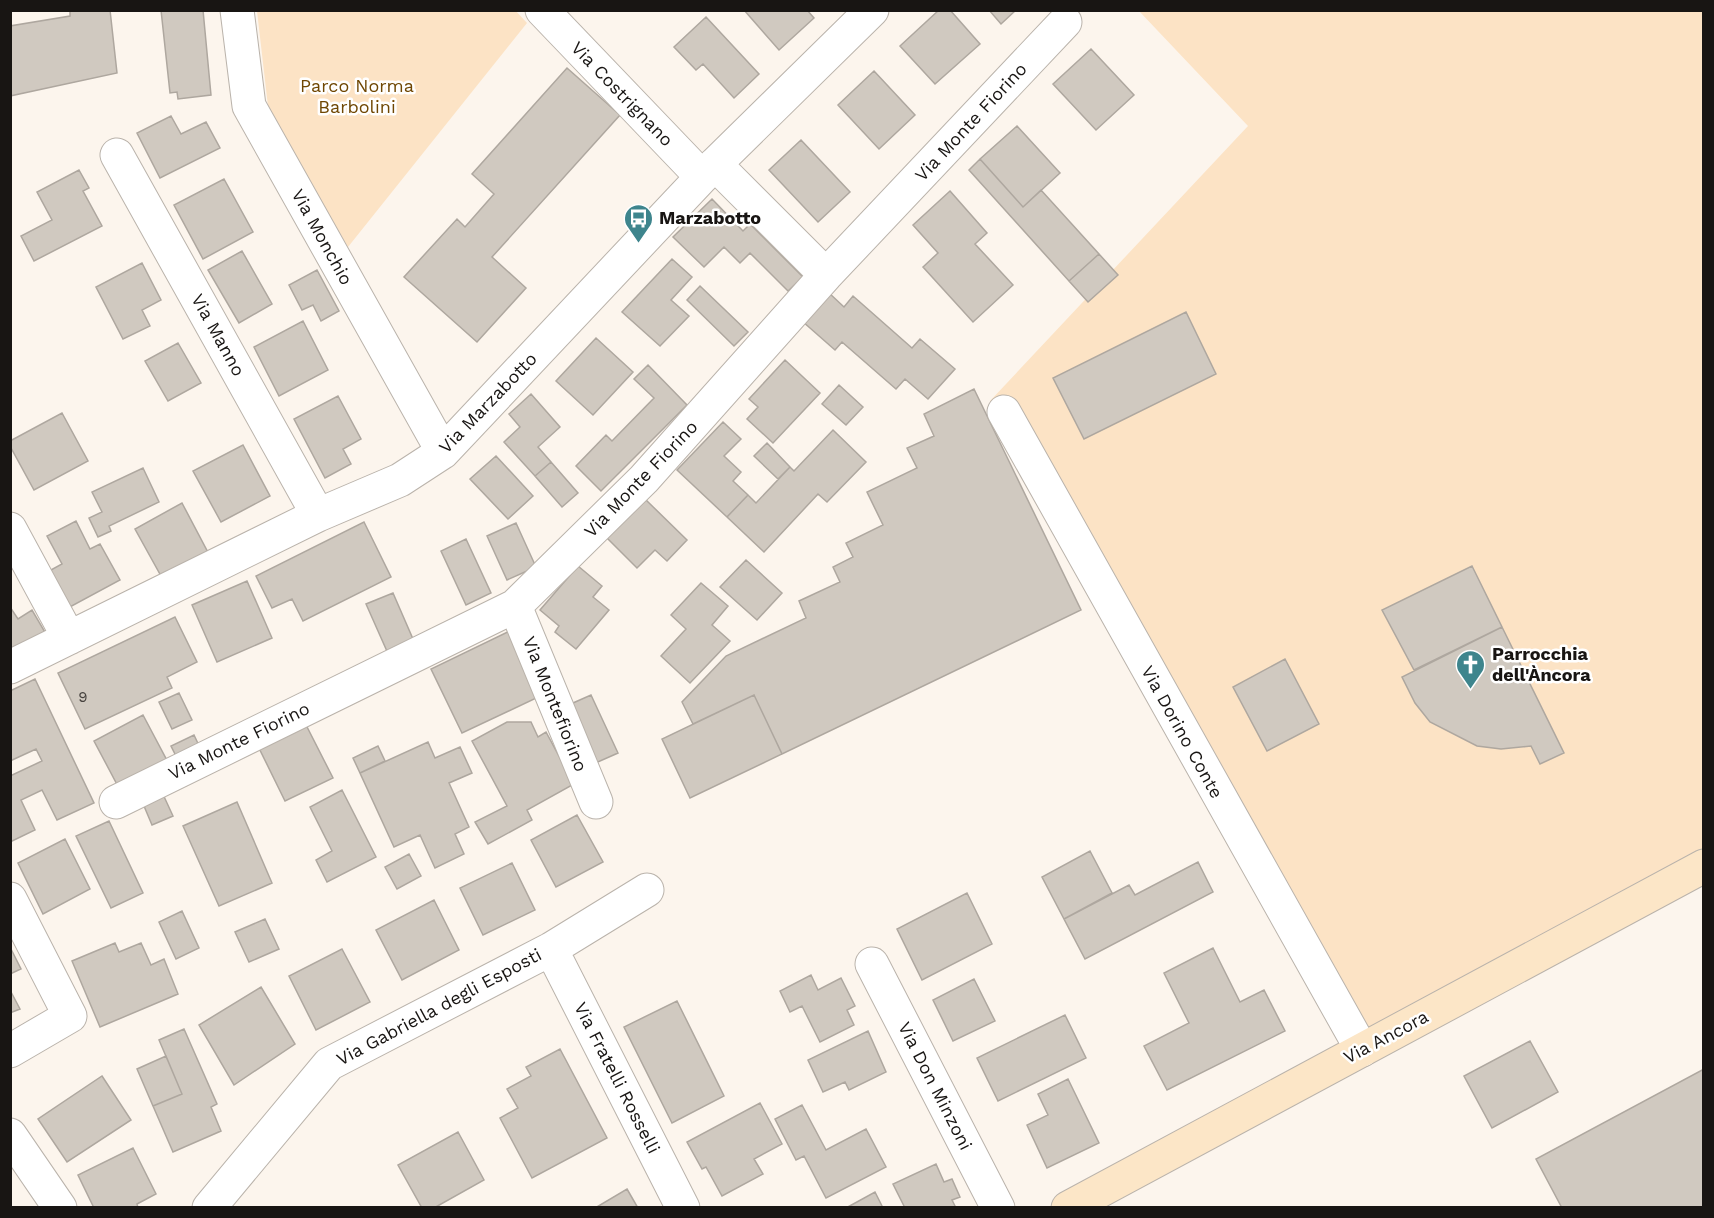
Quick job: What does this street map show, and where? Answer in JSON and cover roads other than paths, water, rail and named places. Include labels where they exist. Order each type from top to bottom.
[{"type":"main road","name":"Via Ancora","points":[[1068,1208],[1704,866]]},
{"type":"street","name":"Via Monchio","points":[[237,10],[249,106],[443,452]]},
{"type":"street","name":"Via Costrignano","points":[[542,10],[708,171],[826,275]]},
{"type":"street","name":"Via Marzabotto","points":[[10,667],[318,515],[400,480],[443,452],[708,171],[872,10]]},
{"type":"street","name":"Via Monte Fiorino","points":[[116,802],[515,606],[644,479],[826,275],[1065,22]]},
{"type":"street","name":"Via Manno","points":[[117,154],[318,515]]},
{"type":"street","name":"Via Dorino Conte","points":[[1004,412],[1362,1050]]},
{"type":"street","points":[[10,529],[69,638]]},
{"type":"street","name":"Via Montefiorino","points":[[515,606],[596,802]]},
{"type":"street","name":"Via Gabriella degli Esposti","points":[[209,1208],[329,1064],[551,949],[647,890]]},
{"type":"street","points":[[10,899],[70,1016],[10,1051]]},
{"type":"street","name":"Via Fratelli Rosselli","points":[[551,949],[683,1208]]},
{"type":"street","name":"Via Don Minzoni","points":[[872,964],[998,1208]]},
{"type":"street","points":[[10,1135],[60,1208]]},
{"type":"place","name":"Marzabotto","points":[[638,244]]},
{"type":"place","name":"Parrocchia dell'Àncora","points":[[1471,690]]},
{"type":"park label","name":"Parco Norma Barbolini","points":[[357,96]]}]
